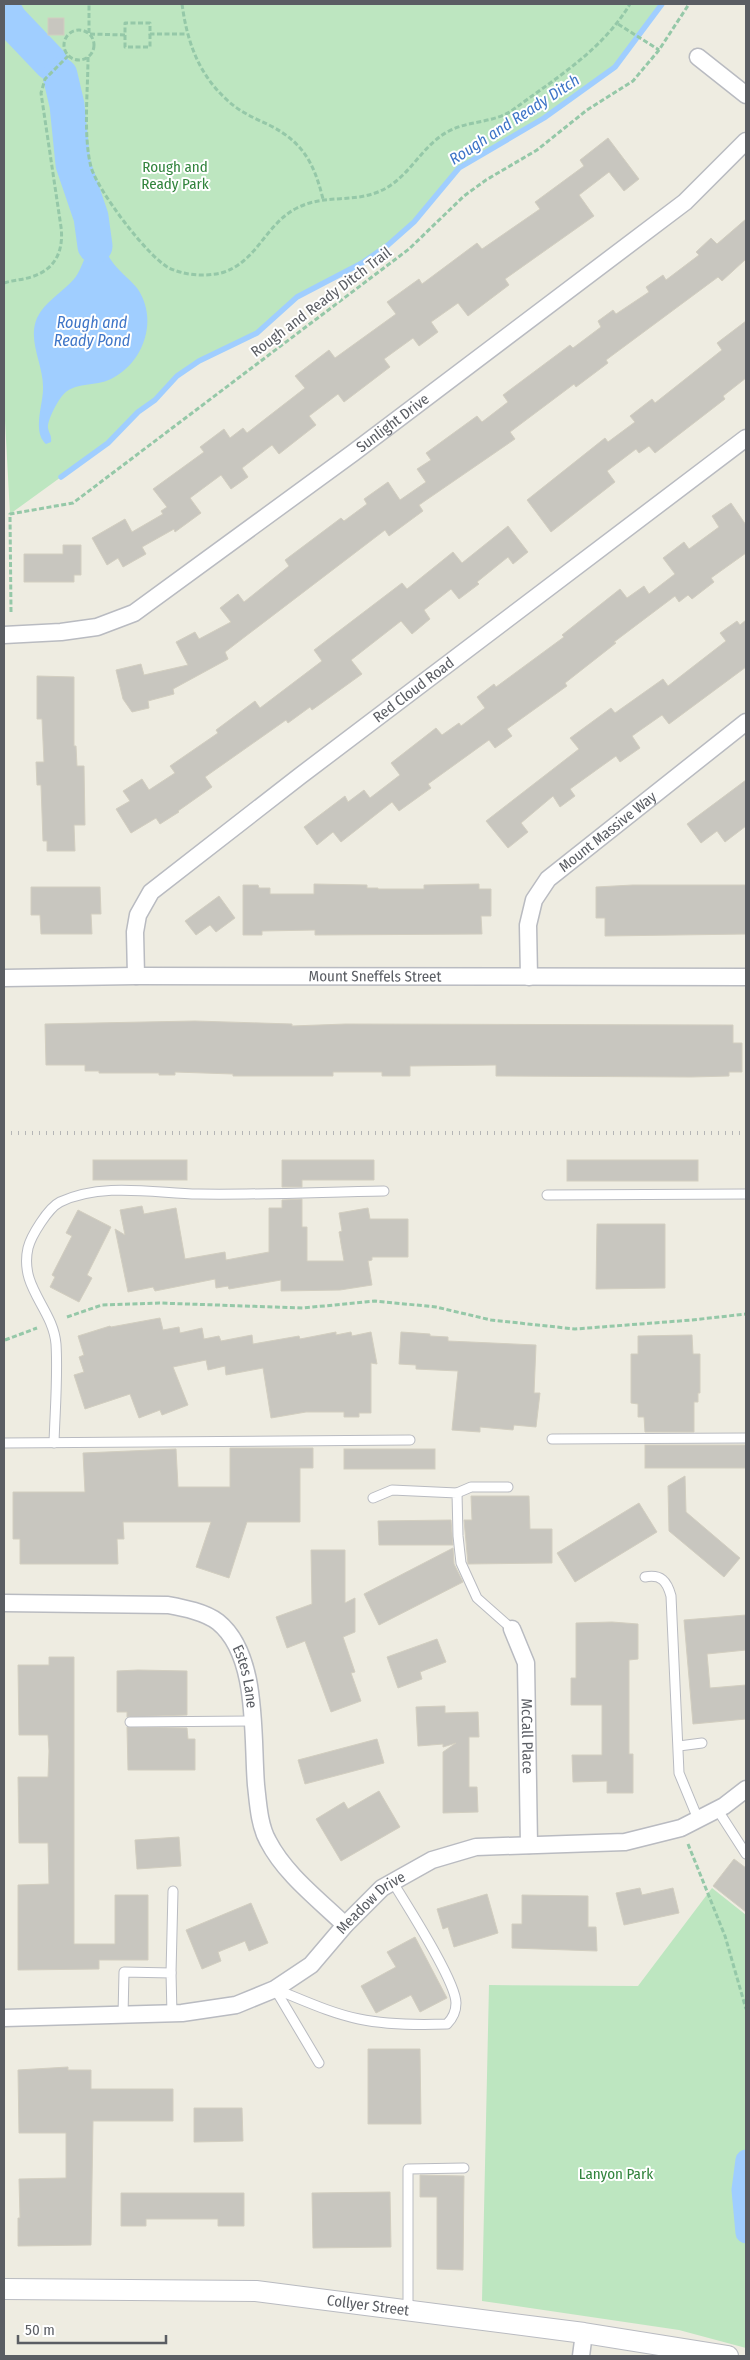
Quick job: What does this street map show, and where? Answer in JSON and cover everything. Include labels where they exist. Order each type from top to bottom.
[{"type":"street","points":[[698,57],[746,95]]},
{"type":"street","name":"Sunlight Drive","points":[[4,635],[61,632],[97,627],[134,613],[353,453],[684,202],[746,141]]},
{"type":"street","name":"Red Cloud Road","points":[[136,976],[135,932],[138,916],[152,892],[308,770],[746,438]]},
{"type":"street","name":"Mount Massive Way","points":[[530,977],[528,925],[534,900],[548,879],[746,722]]},
{"type":"street","name":"Mount Sneffels Street","points":[[4,978],[136,976],[746,977]]},
{"type":"street","name":"Estes Lane","points":[[4,1603],[168,1605],[190,1609],[217,1622],[237,1644],[246,1672],[258,1804],[267,1840],[288,1870],[345,1925]]},
{"type":"street","name":"McCall Place","points":[[512,1629],[526,1663],[529,1845]]},
{"type":"street","name":"Meadow Drive","points":[[4,2018],[172,2014],[236,2005],[275,1989],[311,1965],[345,1925],[382,1888],[432,1860],[476,1847],[625,1842],[681,1828],[717,1809],[746,1789]]},
{"type":"street","name":"Collyer Street","points":[[4,2288],[256,2291],[584,2333],[728,2356]]},
{"type":"street","points":[[581,2356],[584,2333]]},
{"type":"lane","points":[[54,1443],[56,1344],[51,1323],[26,1274],[28,1248],[39,1224],[58,1203],[80,1195],[117,1190],[199,1194],[384,1191]]},
{"type":"lane","points":[[546,1194],[746,1194]]},
{"type":"lane","points":[[552,1439],[746,1438]]},
{"type":"lane","points":[[4,1443],[410,1440]]},
{"type":"lane","points":[[373,1498],[392,1490],[457,1493],[471,1487],[508,1487]]},
{"type":"lane","points":[[457,1493],[461,1563],[477,1598],[512,1629]]},
{"type":"lane","points":[[645,1577],[654,1575],[660,1577],[668,1585],[671,1596],[679,1772],[698,1819]]},
{"type":"lane","points":[[130,1722],[252,1722]]},
{"type":"lane","points":[[679,1746],[702,1743]]},
{"type":"lane","points":[[717,1809],[746,1854]]},
{"type":"lane","points":[[275,1989],[327,2010],[360,2019],[419,2025],[447,2024],[452,2019],[456,2003],[445,1971],[392,1881]]},
{"type":"lane","points":[[172,2014],[173,1891]]},
{"type":"lane","points":[[123,2015],[124,1972],[172,1973]]},
{"type":"lane","points":[[275,1989],[319,2063]]},
{"type":"lane","points":[[408,2310],[408,2169],[464,2168]]},
{"type":"path","points":[[89,4],[89,34],[94,46],[88,57],[88,143],[95,176],[106,198],[154,256],[168,267],[186,274],[199,275],[221,273],[231,269],[252,254],[276,222],[299,206],[323,199],[364,196],[385,189],[405,174],[438,138],[462,126],[500,118],[510,112],[594,48],[618,24],[630,4]]},
{"type":"path","points":[[182,4],[186,34],[198,62],[226,100],[243,112],[280,131],[301,148],[314,168],[323,199]]},
{"type":"path","name":"Rough and Ready Ditch Trail","points":[[12,612],[10,514],[74,503],[410,250],[464,196],[486,180],[537,150],[588,110],[633,81],[659,50],[689,4]]},
{"type":"path","points":[[125,23],[150,23],[150,47],[125,47],[125,34],[125,23]]},
{"type":"path","points":[[618,24],[659,50]]},
{"type":"path","points":[[68,56],[64,43],[68,35],[80,30],[89,34],[125,34]]},
{"type":"path","points":[[150,34],[186,34]]},
{"type":"path","points":[[68,56],[80,60],[88,57]]},
{"type":"path","points":[[4,283],[42,273],[54,262],[61,247],[61,227],[41,93],[45,79],[68,56]]},
{"type":"path","points":[[66,1317],[102,1305],[159,1303],[303,1308],[375,1301],[436,1307],[491,1320],[575,1329],[746,1314]]},
{"type":"path","points":[[5,1340],[40,1326]]},
{"type":"path","points":[[681,1828],[725,1936],[746,2009]]},
{"type":"green space","name":"Rough and Ready Park","points":[[4,4],[662,4],[615,67],[544,118],[459,168],[414,222],[388,245],[362,263],[297,297],[257,333],[199,361],[177,376],[155,400],[138,412],[108,443],[10,514],[4,402]]},
{"type":"green space","name":"Lanyon Park","points":[[712,1888],[746,1915],[746,2348],[679,2330],[482,2301],[489,1985],[638,1986]]},
{"type":"water","name":"Rough and Ready Pond","points":[[101,245],[105,248],[114,264],[137,288],[144,300],[147,313],[145,339],[140,351],[122,372],[105,381],[72,388],[62,396],[49,421],[48,428],[51,442],[46,444],[42,439],[39,426],[43,380],[35,344],[34,327],[44,307],[76,276],[89,248]]},
{"type":"building","points":[[48,18],[64,18],[64,35],[48,35]]},
{"type":"building","points":[[608,138],[639,179],[624,191],[609,172],[579,195],[594,216],[505,279],[509,285],[468,316],[458,303],[431,322],[438,332],[419,346],[413,338],[384,359],[390,367],[344,402],[338,394],[309,416],[316,425],[279,454],[272,445],[242,468],[248,477],[231,489],[221,475],[190,498],[201,513],[175,532],[174,529],[142,547],[146,554],[123,567],[118,558],[107,565],[92,538],[125,519],[132,532],[163,514],[161,511],[167,507],[153,489],[204,452],[200,447],[224,429],[230,438],[243,428],[247,433],[305,388],[295,376],[329,350],[335,358],[396,314],[387,302],[419,279],[422,284],[477,243],[482,249],[540,209],[535,202],[584,166],[580,160]]},
{"type":"building","points":[[746,219],[746,259],[722,281],[718,277],[606,360],[608,363],[576,387],[574,384],[510,432],[515,439],[419,505],[423,511],[389,536],[385,530],[225,652],[228,659],[173,689],[174,694],[148,701],[149,708],[132,712],[123,699],[116,670],[141,664],[144,675],[188,665],[176,642],[195,632],[199,639],[231,622],[220,608],[238,594],[244,602],[289,566],[285,560],[341,518],[344,521],[367,504],[364,499],[388,482],[400,500],[426,482],[417,469],[431,460],[426,453],[477,416],[482,422],[508,402],[503,395],[570,345],[573,348],[601,327],[598,321],[613,310],[616,314],[649,292],[646,287],[663,275],[666,280],[699,255],[696,252],[711,238],[717,244]]},
{"type":"building","points":[[746,321],[746,378],[723,396],[725,399],[655,453],[649,446],[639,453],[636,449],[607,471],[615,482],[551,532],[527,500],[605,438],[608,442],[635,422],[630,416],[652,399],[655,403],[722,350],[717,343]]},
{"type":"building","points":[[731,503],[746,525],[746,553],[711,578],[714,582],[692,599],[688,595],[679,602],[675,596],[614,642],[616,643],[565,683],[567,686],[507,729],[512,736],[495,748],[489,740],[428,784],[431,788],[399,811],[392,802],[341,842],[333,832],[317,845],[304,827],[345,796],[348,802],[364,790],[370,798],[400,775],[391,763],[436,728],[442,735],[459,723],[461,726],[485,708],[477,697],[494,684],[496,687],[564,637],[562,635],[620,589],[627,598],[644,586],[649,594],[675,574],[663,558],[684,542],[689,549],[719,527],[712,516]]},
{"type":"building","points":[[508,526],[528,552],[513,564],[508,557],[477,582],[479,584],[459,599],[451,589],[424,610],[430,619],[412,634],[401,621],[351,660],[362,674],[312,710],[310,707],[288,723],[286,720],[205,777],[212,787],[179,812],[160,824],[156,818],[131,833],[116,809],[130,801],[123,791],[142,779],[149,790],[175,773],[170,766],[218,733],[216,730],[255,701],[260,708],[322,661],[314,650],[402,583],[407,589],[453,552],[462,563]]},
{"type":"building","points":[[63,545],[81,545],[81,575],[74,575],[74,582],[24,582],[24,554],[63,554]]},
{"type":"building","points":[[746,620],[746,667],[669,724],[662,715],[632,736],[640,748],[620,762],[616,756],[570,789],[575,796],[560,807],[553,796],[521,823],[528,832],[508,848],[486,821],[579,749],[570,738],[611,708],[615,713],[663,679],[668,686],[726,641],[720,633],[737,621],[740,625]]},
{"type":"building","points":[[37,676],[74,677],[74,746],[76,746],[77,766],[84,766],[85,825],[74,825],[75,851],[47,851],[47,841],[43,841],[41,785],[37,785],[36,762],[44,762],[42,719],[37,719]]},
{"type":"building","points":[[746,780],[746,826],[725,842],[717,831],[701,843],[687,824]]},
{"type":"building","points":[[314,884],[367,885],[367,888],[378,889],[424,889],[424,885],[479,884],[479,889],[491,889],[491,916],[481,916],[482,934],[315,935],[315,930],[262,931],[262,935],[243,935],[243,885],[258,885],[259,888],[270,888],[270,894],[314,894]]},
{"type":"building","points":[[633,885],[746,885],[746,934],[605,936],[605,918],[596,918],[596,887]]},
{"type":"building","points":[[31,887],[100,887],[101,914],[91,914],[92,934],[41,934],[40,915],[31,915]]},
{"type":"building","points":[[219,896],[235,918],[216,932],[210,925],[196,935],[185,921]]},
{"type":"building","points":[[195,1021],[292,1024],[292,1026],[346,1024],[733,1025],[733,1043],[742,1043],[742,1072],[729,1072],[729,1076],[691,1077],[496,1076],[496,1065],[410,1066],[410,1076],[382,1076],[382,1072],[333,1072],[333,1076],[233,1076],[233,1074],[175,1072],[175,1075],[159,1075],[159,1073],[99,1073],[99,1071],[85,1071],[85,1065],[46,1065],[45,1024]]},
{"type":"building","points":[[93,1160],[187,1160],[187,1180],[93,1180]]},
{"type":"building","points":[[282,1160],[374,1160],[374,1180],[302,1180],[302,1187],[282,1187]]},
{"type":"building","points":[[567,1160],[698,1160],[698,1181],[567,1181]]},
{"type":"building","points":[[302,1199],[302,1227],[307,1227],[307,1261],[344,1261],[339,1232],[342,1231],[339,1213],[368,1208],[370,1219],[408,1219],[408,1257],[372,1257],[372,1260],[368,1261],[372,1285],[340,1290],[281,1291],[281,1280],[229,1289],[228,1286],[216,1288],[215,1279],[155,1291],[153,1287],[128,1292],[115,1229],[125,1235],[120,1210],[142,1206],[144,1214],[176,1208],[185,1259],[225,1252],[226,1260],[269,1252],[269,1208],[282,1208],[282,1200]]},
{"type":"building","points":[[78,1210],[111,1227],[87,1275],[92,1278],[79,1302],[50,1287],[55,1277],[52,1275],[72,1236],[66,1233]]},
{"type":"building","points":[[597,1224],[665,1224],[665,1288],[596,1289]]},
{"type":"building","points":[[160,1318],[163,1330],[179,1327],[180,1333],[202,1328],[204,1339],[219,1336],[221,1341],[252,1335],[253,1344],[299,1336],[300,1339],[336,1332],[336,1335],[351,1332],[352,1336],[371,1332],[377,1364],[371,1363],[371,1413],[359,1413],[359,1417],[344,1417],[344,1412],[306,1412],[271,1418],[263,1368],[226,1375],[225,1366],[208,1370],[206,1360],[173,1367],[188,1405],[162,1415],[160,1410],[139,1418],[130,1394],[85,1409],[74,1375],[84,1372],[79,1357],[84,1355],[78,1336],[110,1326]]},
{"type":"building","points":[[401,1332],[448,1337],[448,1341],[536,1345],[534,1393],[540,1393],[536,1427],[514,1425],[513,1430],[480,1427],[480,1432],[452,1430],[458,1371],[416,1369],[416,1365],[399,1364]]},
{"type":"building","points":[[692,1335],[693,1354],[700,1354],[700,1393],[698,1393],[698,1402],[694,1402],[694,1432],[645,1432],[644,1417],[638,1417],[638,1404],[631,1403],[631,1354],[638,1354],[638,1336]]},
{"type":"building","points":[[645,1445],[746,1445],[746,1468],[645,1468]]},
{"type":"building","points":[[230,1448],[313,1448],[313,1468],[300,1468],[300,1522],[247,1522],[229,1578],[196,1567],[211,1522],[123,1522],[124,1539],[117,1539],[118,1564],[20,1564],[20,1539],[13,1539],[13,1492],[85,1492],[83,1453],[176,1449],[178,1487],[230,1487]]},
{"type":"building","points":[[344,1449],[435,1449],[435,1469],[344,1469]]},
{"type":"building","points":[[685,1476],[686,1512],[740,1558],[724,1577],[669,1531],[668,1486]]},
{"type":"building","points":[[471,1496],[529,1496],[530,1529],[552,1529],[552,1563],[468,1564],[464,1520],[472,1520]]},
{"type":"building","points":[[639,1503],[657,1532],[575,1582],[557,1553]]},
{"type":"building","points":[[451,1520],[453,1545],[379,1545],[378,1521]]},
{"type":"building","points":[[453,1548],[454,1564],[463,1582],[379,1625],[364,1594]]},
{"type":"building","points":[[311,1550],[345,1550],[345,1603],[355,1598],[355,1632],[343,1637],[355,1672],[351,1673],[361,1701],[331,1712],[305,1641],[287,1648],[276,1617],[312,1604]]},
{"type":"building","points":[[746,1615],[746,1650],[707,1654],[710,1688],[746,1685],[746,1719],[693,1724],[684,1620]]},
{"type":"building","points":[[612,1622],[638,1624],[638,1659],[629,1660],[629,1754],[633,1754],[633,1793],[607,1793],[607,1781],[573,1782],[572,1755],[602,1755],[602,1705],[571,1705],[571,1678],[576,1678],[576,1623]]},
{"type":"building","points":[[437,1639],[446,1662],[420,1672],[422,1679],[398,1688],[387,1657]]},
{"type":"building","points":[[49,1657],[74,1657],[74,1944],[115,1944],[115,1895],[148,1895],[148,1960],[99,1960],[99,1969],[18,1970],[18,1885],[49,1884],[48,1843],[19,1843],[18,1777],[48,1777],[49,1751],[48,1735],[19,1735],[18,1665],[49,1665]]},
{"type":"building","points":[[117,1671],[187,1671],[187,1715],[127,1717],[127,1712],[117,1712]]},
{"type":"building","points":[[445,1706],[445,1713],[478,1712],[479,1737],[469,1737],[469,1787],[477,1787],[478,1812],[443,1813],[443,1752],[456,1743],[443,1747],[443,1744],[418,1746],[416,1707]]},
{"type":"building","points":[[127,1727],[187,1728],[188,1739],[195,1739],[195,1770],[128,1770]]},
{"type":"building","points":[[377,1739],[384,1763],[305,1784],[298,1760]]},
{"type":"building","points":[[379,1791],[400,1827],[341,1861],[316,1819],[344,1802],[348,1809]]},
{"type":"building","points":[[179,1837],[181,1866],[137,1869],[135,1840]]},
{"type":"building","points":[[734,1859],[746,1868],[746,1912],[713,1886]]},
{"type":"building","points":[[640,1888],[642,1895],[673,1888],[679,1913],[624,1925],[616,1893]]},
{"type":"building","points":[[487,1894],[498,1933],[454,1947],[448,1927],[443,1929],[437,1909]]},
{"type":"building","points":[[522,1895],[588,1896],[588,1927],[596,1927],[597,1951],[512,1948],[512,1924],[522,1924]]},
{"type":"building","points":[[251,1903],[268,1943],[249,1951],[245,1941],[218,1952],[221,1961],[202,1969],[186,1930]]},
{"type":"building","points":[[415,1937],[447,1998],[420,2012],[411,1995],[376,2013],[361,1986],[396,1967],[387,1952]]},
{"type":"building","points":[[368,2049],[420,2049],[421,2124],[368,2124]]},
{"type":"building","points":[[68,2067],[68,2070],[91,2070],[91,2089],[173,2089],[173,2121],[93,2121],[91,2245],[18,2246],[18,2218],[20,2218],[19,2179],[66,2178],[66,2133],[19,2133],[18,2070]]},
{"type":"building","points":[[194,2108],[242,2108],[243,2141],[194,2142]]},
{"type":"building","points":[[420,2175],[464,2176],[463,2270],[437,2269],[437,2197],[420,2197]]},
{"type":"building","points":[[390,2192],[391,2247],[313,2248],[312,2193]]},
{"type":"building","points":[[121,2193],[244,2193],[244,2226],[218,2226],[218,2219],[146,2219],[146,2226],[121,2226]]},
{"type":"waterway","name":"Rough and Ready Ditch","points":[[61,477],[108,443],[138,412],[155,400],[177,376],[199,361],[257,333],[297,297],[362,263],[388,245],[414,222],[459,168],[544,118],[615,67],[662,4]]},
{"type":"waterway","points":[[4,10],[10,20],[51,63]]},
{"type":"waterway","points":[[60,75],[67,105],[73,164],[91,217],[95,246]]},
{"type":"waterway","points":[[746,2160],[742,2190],[746,2233]]},
{"type":"railway","points":[[4,1133],[746,1133]]}]
